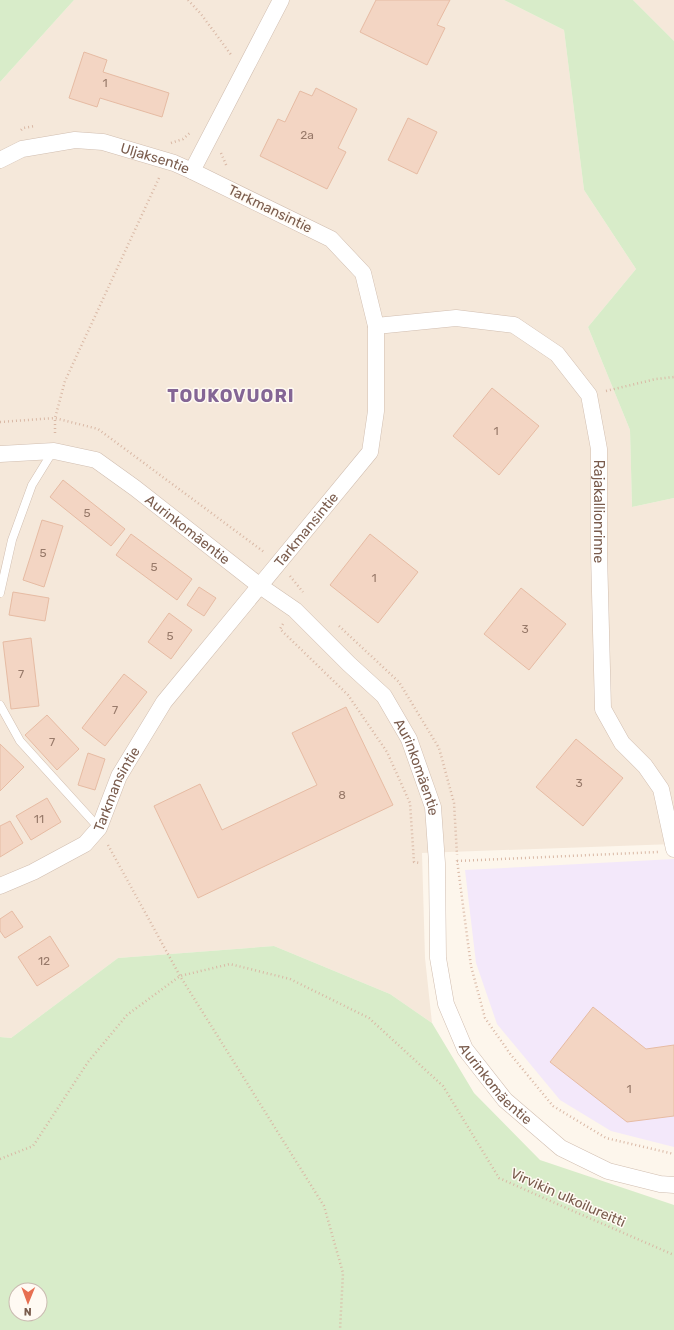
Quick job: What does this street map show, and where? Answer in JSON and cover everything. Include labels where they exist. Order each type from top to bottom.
[{"type":"street","name":"Uljaksentie","points":[[0,160],[22,149],[75,140],[103,142],[174,163],[192,171],[281,0]]},
{"type":"street","name":"Tarkmansintie","points":[[0,886],[33,872],[85,844],[99,828],[119,776],[164,702],[370,452],[376,411],[376,326],[363,273],[331,239],[192,171]]},
{"type":"street","name":"Rajakallionrinne","points":[[376,326],[456,318],[514,325],[556,354],[589,396],[599,448],[599,553],[603,709],[622,743],[645,766],[661,789],[666,851]]},
{"type":"street","name":"Aurinkomäentie","points":[[0,454],[54,450],[96,460],[135,488],[260,586],[294,610],[384,696],[409,739],[433,807],[437,864],[438,958],[446,1004],[465,1049],[505,1100],[561,1148],[608,1171],[660,1184],[674,1185]]},
{"type":"lane","points":[[0,593],[12,540],[32,485],[54,450]]},
{"type":"lane","points":[[0,705],[20,741],[99,828]]},
{"type":"path","points":[[188,0],[201,14],[243,71]]},
{"type":"path","points":[[220,151],[228,170]]},
{"type":"path","points":[[56,418],[65,381],[159,176],[163,160]]},
{"type":"path","points":[[589,396],[656,379],[674,377]]},
{"type":"path","points":[[0,422],[56,418],[98,429],[279,563],[305,594],[280,629],[348,695],[387,752],[410,803],[414,862],[437,864],[457,861],[666,851]]},
{"type":"path","points":[[291,577],[296,571]]},
{"type":"path","points":[[338,625],[399,682],[439,748],[454,803],[457,861],[471,966],[485,1018],[511,1055],[553,1106],[606,1138],[674,1154]]},
{"type":"path","points":[[99,828],[180,976],[324,1206],[343,1274],[340,1330]]},
{"type":"path","name":"Virvikin ulkoilureitti","points":[[0,1159],[33,1146],[88,1062],[128,1015],[180,976],[230,964],[290,979],[369,1018],[443,1086],[499,1178],[564,1208],[674,1254]]},
{"type":"shaded area","points":[[74,0],[504,0],[564,30],[584,190],[636,269],[588,327],[630,430],[632,507],[674,498],[674,844],[422,853],[425,958],[432,1023],[390,994],[274,946],[118,958],[11,1038],[0,1037],[0,82]]},
{"type":"shaded area","points":[[633,0],[674,0],[674,41]]},
{"type":"shaded area","points":[[674,859],[674,1147],[611,1131],[560,1100],[497,1024],[476,963],[465,870]]},
{"type":"green space","points":[[0,0],[74,0],[0,82]]},
{"type":"green space","points":[[504,0],[633,0],[674,41],[674,498],[632,507],[630,430],[588,327],[636,269],[584,190],[564,30]]},
{"type":"green space","points":[[274,946],[390,994],[432,1023],[474,1093],[540,1160],[674,1205],[674,1330],[0,1330],[0,1037],[11,1038],[118,958]]},
{"type":"building","points":[[376,0],[450,0],[437,25],[445,28],[427,65],[360,32]]},
{"type":"building","points":[[84,52],[107,60],[103,72],[169,93],[162,117],[100,98],[97,107],[69,98]]},
{"type":"building","points":[[316,88],[357,109],[338,148],[346,152],[327,189],[260,156],[278,119],[285,122],[300,91],[312,96]]},
{"type":"building","points":[[408,118],[437,132],[417,174],[388,160]]},
{"type":"building","points":[[492,388],[539,426],[499,475],[453,436]]},
{"type":"building","points":[[63,480],[125,529],[111,546],[50,497]]},
{"type":"building","points":[[42,520],[63,526],[44,587],[23,580]]},
{"type":"building","points":[[131,534],[192,579],[177,600],[116,555]]},
{"type":"building","points":[[370,534],[418,572],[378,623],[330,585]]},
{"type":"building","points":[[199,587],[216,598],[204,616],[187,605]]},
{"type":"building","points":[[521,588],[566,624],[529,670],[484,634]]},
{"type":"building","points":[[13,592],[49,598],[45,621],[9,615]]},
{"type":"building","points":[[169,613],[192,630],[171,659],[148,642]]},
{"type":"building","points":[[31,638],[39,706],[11,709],[3,642]]},
{"type":"building","points":[[124,674],[147,692],[105,746],[82,728]]},
{"type":"building","points":[[346,707],[393,805],[198,898],[154,806],[200,784],[222,830],[317,785],[292,733]]},
{"type":"building","points":[[47,715],[79,749],[57,770],[25,735]]},
{"type":"building","points":[[576,739],[623,778],[583,826],[536,787]]},
{"type":"building","points":[[0,744],[24,767],[0,791]]},
{"type":"building","points":[[88,753],[105,759],[95,790],[78,785]]},
{"type":"building","points":[[47,798],[61,822],[31,840],[16,816]]},
{"type":"building","points":[[10,821],[23,843],[0,857],[0,826]]},
{"type":"building","points":[[12,911],[23,927],[5,938],[0,931],[0,919]]},
{"type":"building","points":[[50,936],[69,966],[37,986],[18,957]]},
{"type":"building","points":[[593,1007],[646,1049],[674,1045],[674,1116],[627,1122],[550,1062]]},
{"type":"district","name":"TOUKOVUORI","points":[[231,396]]}]
